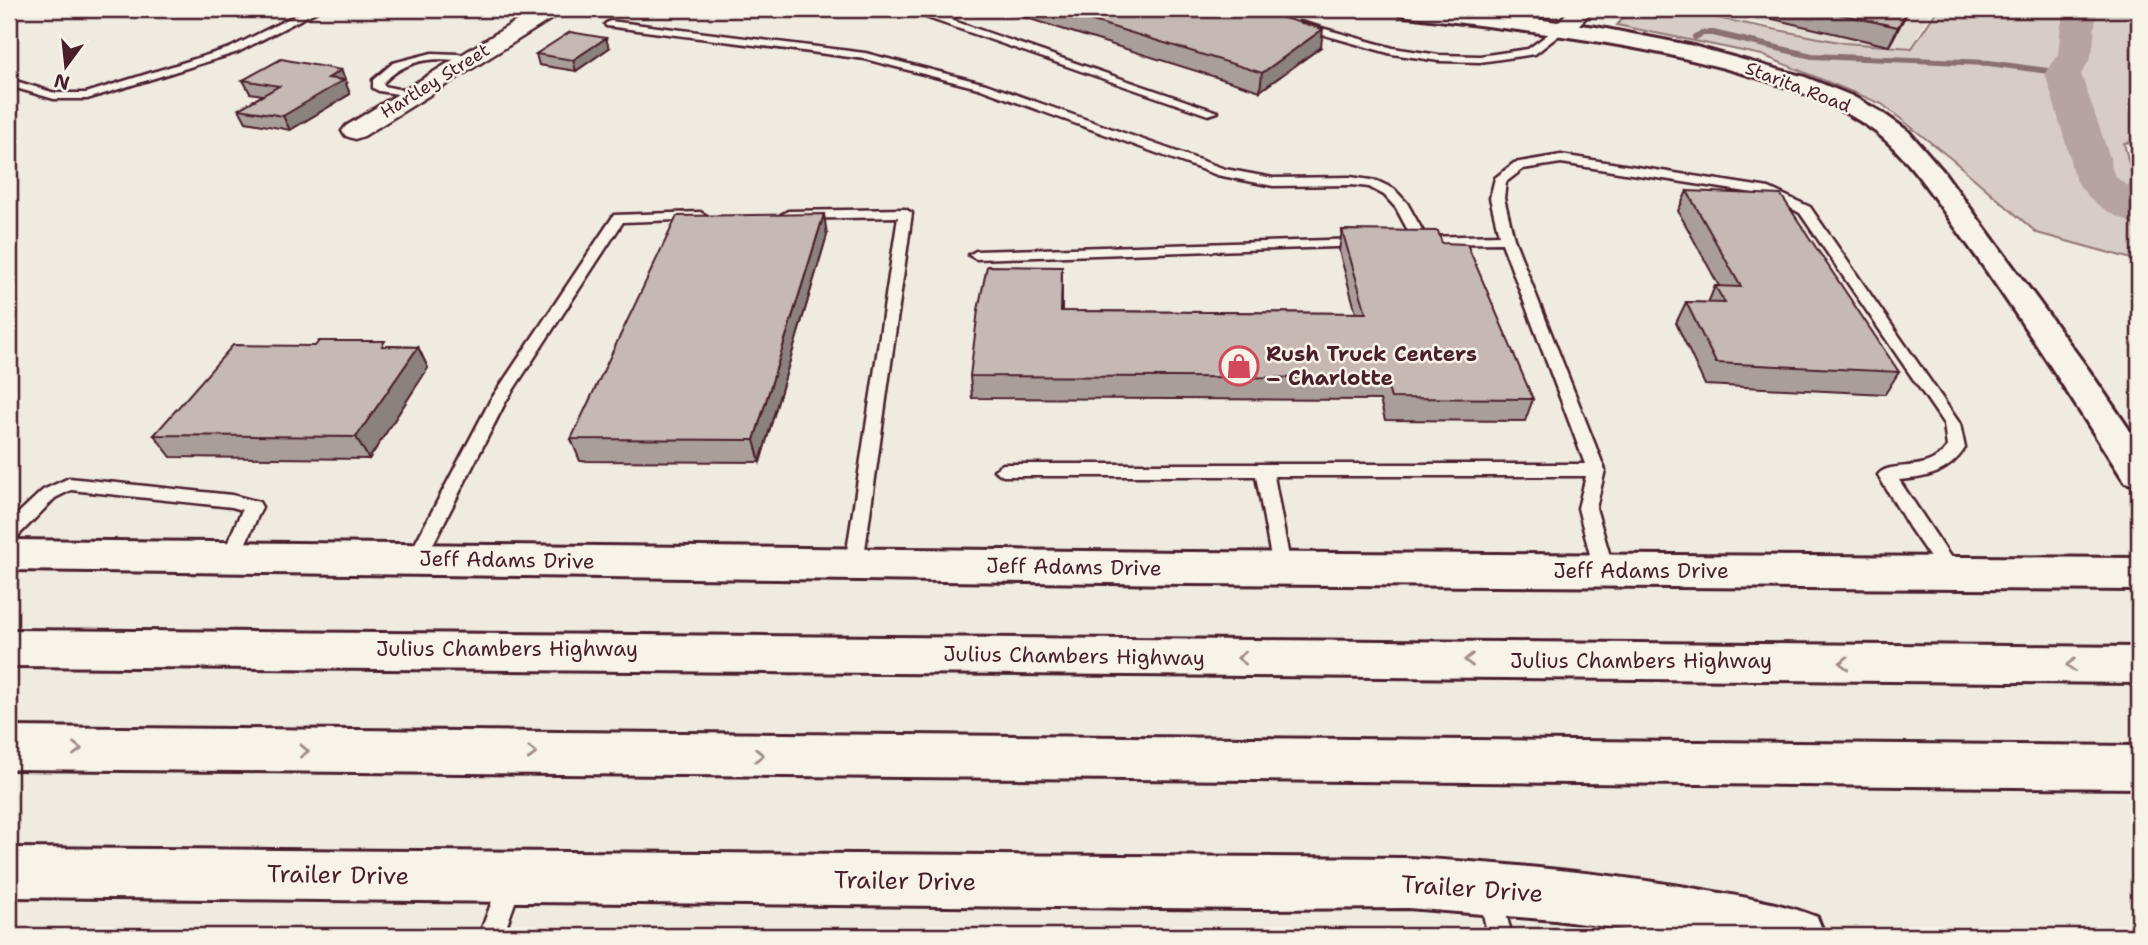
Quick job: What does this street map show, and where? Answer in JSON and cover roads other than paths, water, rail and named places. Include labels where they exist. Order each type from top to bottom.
[{"type":"main road","name":"Starita Road","points":[[1406,9],[1562,29],[1671,47],[1756,69],[1834,97],[1868,116],[1897,136],[1914,154],[2005,272],[2139,473]]},
{"type":"main road","name":"Jeff Adams Drive","points":[[9,555],[2139,574]]},
{"type":"main road","name":"Julius Chambers Highway","points":[[9,648],[592,649],[1208,658],[2139,665]]},
{"type":"main road","points":[[9,748],[2139,767]]},
{"type":"main road","name":"Trailer Drive","points":[[9,872],[1231,884],[1407,883],[1495,913],[1622,903],[1725,919],[1798,936]]},
{"type":"street","name":"Hartley Street","points":[[355,131],[551,9]]},
{"type":"street","points":[[1562,29],[1583,9]]},
{"type":"lane","points":[[9,82],[54,96],[87,96],[234,50],[316,9]]},
{"type":"lane","points":[[907,9],[1212,112]]},
{"type":"lane","points":[[942,20],[965,9]]},
{"type":"lane","points":[[1294,23],[1392,51],[1439,58],[1480,59],[1531,52],[1562,29]]},
{"type":"lane","points":[[610,24],[865,56],[982,86],[1222,172],[1273,182],[1351,181],[1372,184],[1389,192],[1402,206],[1414,242],[1507,239]]},
{"type":"lane","points":[[412,95],[387,91],[379,88],[377,82],[392,68],[417,57],[439,55],[471,59]]},
{"type":"lane","points":[[1604,570],[1587,508],[1596,470],[1507,239],[1497,198],[1500,181],[1519,166],[1539,161],[1560,159],[1600,164],[1769,192],[1805,210],[1952,424],[1956,448],[1948,462],[1926,470],[1887,475],[1915,522],[1951,573]]},
{"type":"lane","points":[[769,215],[905,213],[854,564]]},
{"type":"lane","points":[[416,559],[498,401],[619,218],[715,216]]},
{"type":"lane","points":[[976,255],[1379,243]]},
{"type":"lane","points":[[1003,470],[1596,470]]},
{"type":"lane","points":[[1264,471],[1282,568]]},
{"type":"lane","points":[[9,534],[49,494],[69,484],[232,501],[253,507],[230,558]]},
{"type":"lane","points":[[491,936],[512,877]]},
{"type":"waterway","points":[[2083,9],[2078,25],[2076,54],[2063,73],[2090,158],[2091,171],[2097,183],[2139,211]]},
{"type":"waterway","points":[[1695,37],[1703,33],[1713,33],[1812,56],[1989,63],[2063,73]]},
{"type":"place","name":"Rush Truck Centers – Charlotte","points":[[1239,366]]}]
